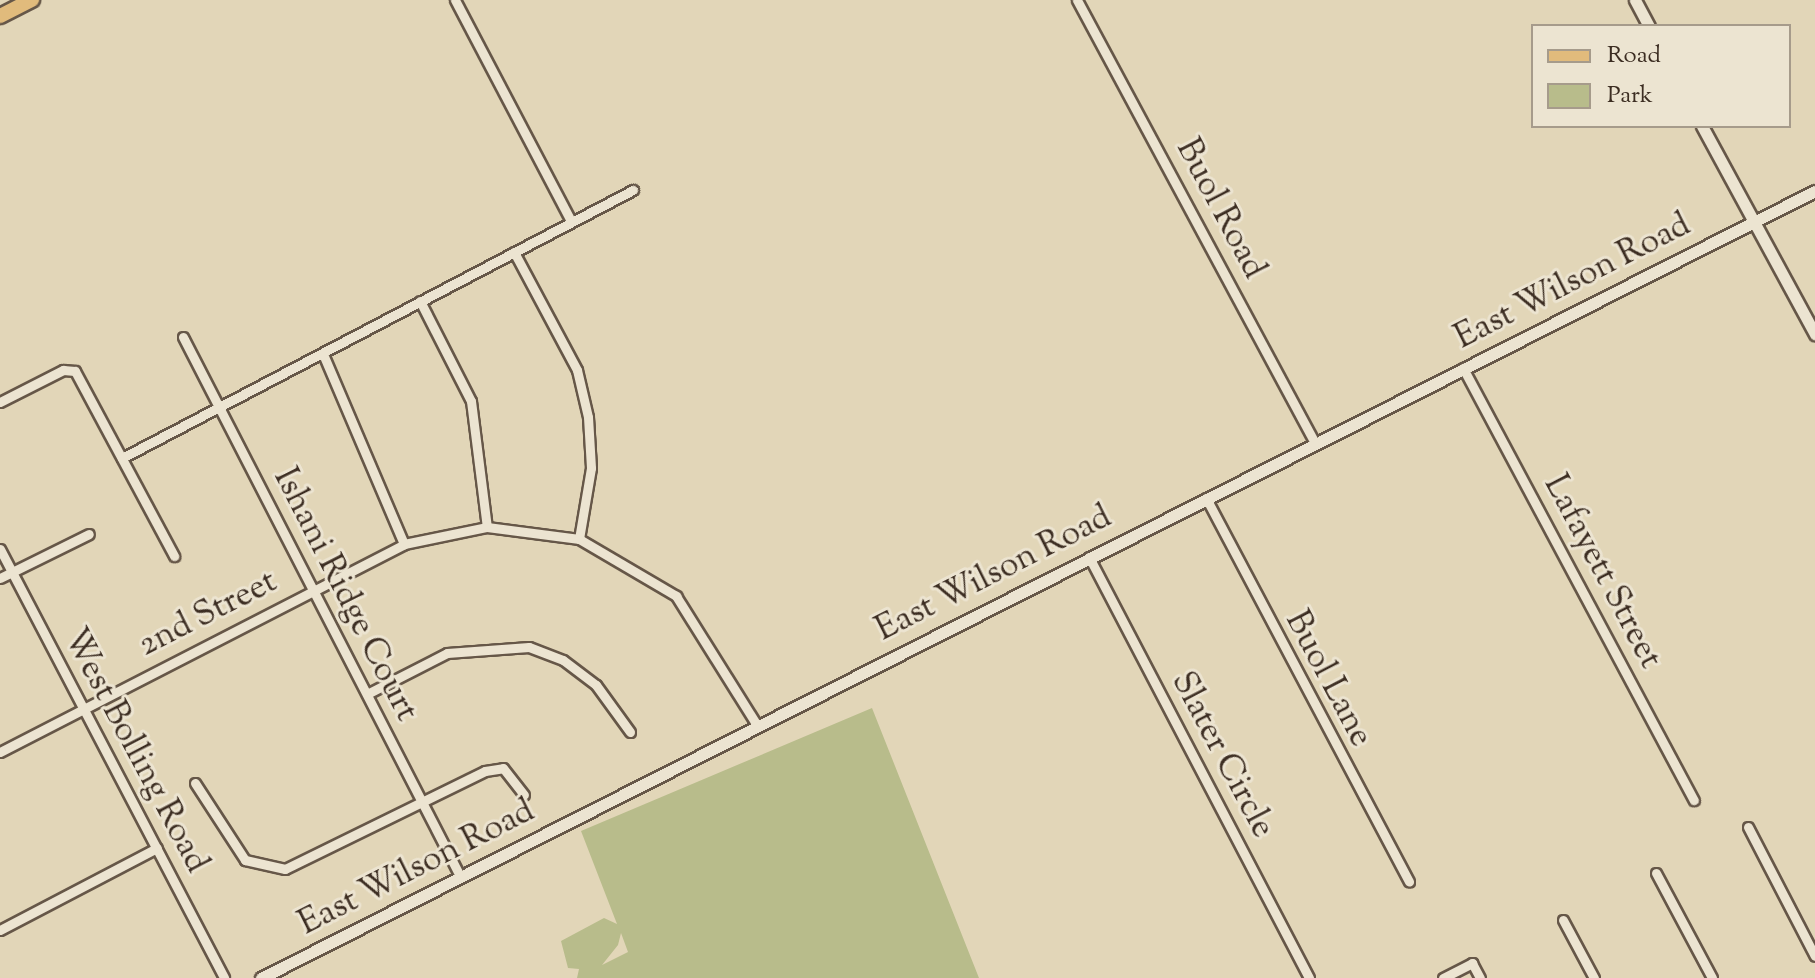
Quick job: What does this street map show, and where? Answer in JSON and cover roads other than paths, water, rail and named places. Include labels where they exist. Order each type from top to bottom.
[{"type":"main road","points":[[0,16],[32,0]]},
{"type":"street","points":[[455,0],[571,221]]},
{"type":"street","name":"Buol Road","points":[[1077,0],[1315,443]]},
{"type":"street","points":[[1635,0],[1648,24]]},
{"type":"street","points":[[1703,128],[1814,331]]},
{"type":"street","points":[[122,458],[633,190]]},
{"type":"street","name":"East Wilson Road","points":[[261,978],[1815,191]]},
{"type":"street","points":[[514,252],[577,370],[585,406],[591,468],[579,539],[676,596],[757,725]]},
{"type":"street","points":[[420,301],[471,401],[487,527]]},
{"type":"street","name":"Ishani Ridge Court","points":[[183,337],[460,876]]},
{"type":"street","points":[[323,354],[404,544]]},
{"type":"street","name":"Lafayett Street","points":[[1463,368],[1694,800]]},
{"type":"street","points":[[0,402],[63,370],[75,371],[174,556]]},
{"type":"street","name":"Buol Lane","points":[[1206,498],[1409,882]]},
{"type":"street","name":"2nd Street","points":[[0,752],[404,544],[487,527],[579,539]]},
{"type":"street","points":[[0,578],[89,534]]},
{"type":"street","name":"West Bolling Road","points":[[0,549],[224,978]]},
{"type":"street","name":"Slater Circle","points":[[1089,557],[1309,978]]},
{"type":"street","points":[[367,694],[447,653],[529,647],[563,660],[596,685],[630,732]]},
{"type":"street","points":[[195,783],[245,860],[285,869],[422,802],[503,768],[524,795]]},
{"type":"street","points":[[1748,827],[1815,956]]},
{"type":"street","points":[[0,930],[157,848]]},
{"type":"street","points":[[1656,873],[1712,978]]},
{"type":"street","points":[[1563,920],[1594,978]]},
{"type":"street","points":[[1443,978],[1472,963],[1480,978]]}]
